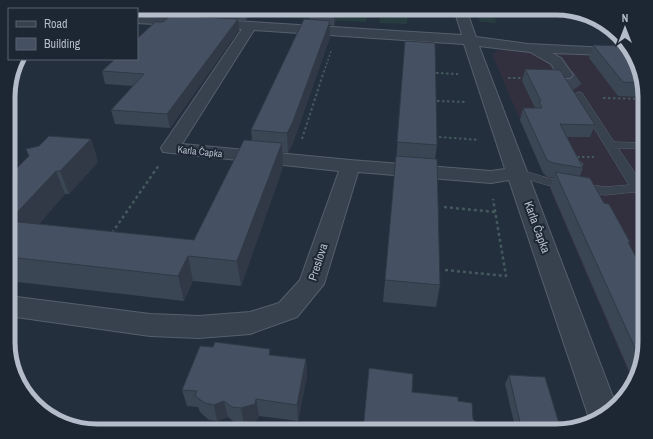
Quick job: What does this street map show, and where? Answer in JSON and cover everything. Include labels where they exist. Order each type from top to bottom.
[{"type":"street","name":"Karla Čapka","points":[[462,15],[602,410]]},
{"type":"street","points":[[138,19],[470,39],[495,45],[528,48],[625,53]]},
{"type":"street","name":"Karla Čapka","points":[[250,26],[170,148],[350,166]]},
{"type":"street","points":[[528,48],[545,54],[556,61],[566,75]]},
{"type":"street","points":[[350,166],[491,177],[517,173]]},
{"type":"street","name":"Preslova","points":[[15,307],[150,325],[199,327],[250,323],[288,310],[311,284],[350,166]]},
{"type":"lane","points":[[579,95],[638,187]]},
{"type":"lane","points":[[611,145],[638,146]]},
{"type":"lane","points":[[517,173],[547,181],[605,191],[638,192]]},
{"type":"path","points":[[301,143],[333,46]]},
{"type":"path","points":[[436,73],[463,74]]},
{"type":"path","points":[[599,98],[638,99]]},
{"type":"path","points":[[437,101],[471,103]]},
{"type":"path","points":[[439,138],[481,140]]},
{"type":"path","points":[[112,234],[170,148]]},
{"type":"path","points":[[570,157],[596,157]]},
{"type":"path","points":[[445,270],[506,276],[492,192]]},
{"type":"path","points":[[444,207],[495,212]]},
{"type":"shaded area","points":[[500,50],[628,58],[632,65],[638,91],[638,348],[634,368],[630,377],[492,54]]},
{"type":"green space","points":[[249,15],[367,15],[366,22],[248,16]]},
{"type":"green space","points":[[381,15],[408,15],[407,24],[379,23]]},
{"type":"green space","points":[[477,15],[494,15],[497,23],[480,22]]},
{"type":"building","points":[[171,15],[238,19],[167,114],[111,110],[144,74],[102,71],[114,60],[138,60],[138,38],[155,22],[163,22]]},
{"type":"building","points":[[304,19],[330,21],[292,124],[287,133],[251,130]]},
{"type":"building","points":[[405,41],[435,43],[437,145],[397,142]]},
{"type":"building","points":[[593,45],[605,45],[605,48],[622,48],[632,65],[636,83],[623,82]]},
{"type":"building","points":[[525,69],[560,70],[595,125],[560,124],[583,168],[553,163],[547,160],[523,108],[542,108],[539,101],[541,101]]},
{"type":"building","points":[[49,136],[91,139],[60,171],[56,171],[15,215],[15,170],[29,156],[26,149],[39,146]]},
{"type":"building","points":[[244,140],[282,143],[237,261],[188,256],[178,276],[15,258],[15,222],[194,240]]},
{"type":"building","points":[[396,156],[437,159],[440,285],[385,280]]},
{"type":"building","points":[[555,172],[590,178],[604,203],[609,204],[630,242],[628,242],[638,261],[637,353]]},
{"type":"building","points":[[215,342],[270,349],[269,355],[306,359],[297,405],[256,399],[255,404],[241,408],[232,407],[224,401],[214,405],[205,403],[195,396],[197,391],[182,390],[200,346],[213,347]]},
{"type":"building","points":[[369,368],[413,374],[412,392],[458,397],[458,401],[472,403],[473,419],[478,424],[364,424]]},
{"type":"building","points":[[509,375],[545,377],[559,424],[520,424]]},
{"type":"tunnel","points":[[565,75],[579,95]]}]
